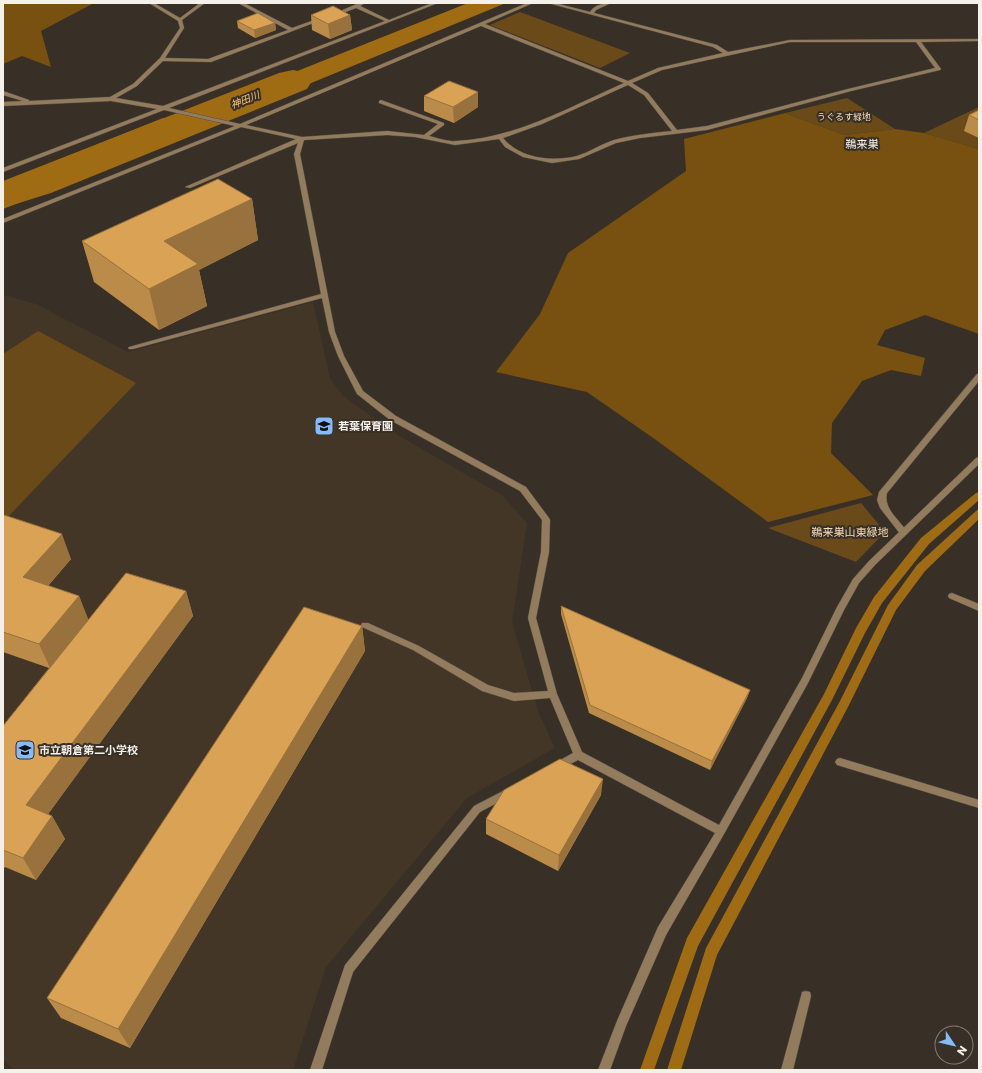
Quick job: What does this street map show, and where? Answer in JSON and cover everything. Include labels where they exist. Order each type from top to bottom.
[{"type":"street","points":[[111,99],[135,85],[162,59],[182,28],[180,20],[151,3]]},
{"type":"street","points":[[180,20],[204,3]]},
{"type":"street","points":[[240,3],[292,30]]},
{"type":"street","points":[[162,59],[209,61],[363,3]]},
{"type":"street","points":[[3,170],[436,3]]},
{"type":"street","points":[[3,221],[241,125],[531,3]]},
{"type":"street","points":[[550,3],[715,46],[727,54]]},
{"type":"street","points":[[591,14],[594,10],[609,3]]},
{"type":"street","points":[[356,6],[388,21]]},
{"type":"street","points":[[481,24],[628,83],[646,94],[675,131]]},
{"type":"street","points":[[3,104],[111,99],[230,122],[302,139],[387,133],[425,137],[455,143],[500,138],[540,123],[660,69],[790,41],[979,40]]},
{"type":"street","points":[[500,138],[508,146],[523,155],[552,161],[579,157],[614,142],[640,136],[707,128],[850,90],[938,69],[918,41]]},
{"type":"street","points":[[3,93],[30,102]]},
{"type":"street","points":[[381,102],[442,124],[425,137]]},
{"type":"street","points":[[188,186],[302,139]]},
{"type":"street","points":[[302,139],[297,154],[332,332],[341,356],[360,392],[393,418],[523,489],[546,520],[545,552],[532,618],[553,694],[578,755],[721,831]]},
{"type":"street","points":[[131,348],[324,295]]},
{"type":"street","points":[[904,533],[884,508],[881,500],[883,492],[979,376]]},
{"type":"street","points":[[604,1070],[620,1025],[662,931],[721,831],[805,680],[840,609],[856,581],[872,562],[979,460]]},
{"type":"street","points":[[952,596],[979,608]]},
{"type":"street","points":[[365,625],[416,648],[485,688],[514,697],[553,694]]},
{"type":"street","points":[[544,773],[578,755]]},
{"type":"street","points":[[840,762],[979,804]]},
{"type":"street","points":[[316,1070],[349,969],[477,809],[517,788]]},
{"type":"street","points":[[787,1070],[806,996]]},
{"type":"shaded area","points":[[3,3],[94,3],[41,31],[51,67],[22,56],[3,64]]},
{"type":"shaded area","points":[[785,113],[844,135],[895,129],[924,133],[979,149],[979,334],[925,315],[885,330],[877,345],[925,358],[921,376],[891,370],[862,381],[832,423],[831,453],[873,495],[768,522],[656,440],[587,392],[496,372],[540,314],[568,253],[686,171],[684,139]]},
{"type":"shaded area","points":[[4,295],[36,304],[128,352],[313,302],[330,378],[343,396],[401,437],[502,495],[527,523],[512,622],[538,711],[555,748],[467,798],[326,967],[293,1070],[13,1070],[3,1059]]},
{"type":"green space","points":[[520,12],[630,53],[600,68],[490,25]]},
{"type":"green space","name":"うぐるす緑地","points":[[847,98],[895,129],[844,135],[785,113]]},
{"type":"green space","points":[[979,107],[979,149],[924,133]]},
{"type":"green space","points":[[38,331],[136,383],[3,522],[3,354]]},
{"type":"green space","name":"鵜来巣山東緑地","points":[[861,503],[885,532],[856,562],[768,528]]},
{"type":"water","points":[[468,3],[506,3],[233,115],[202,109]]},
{"type":"water","points":[[163,118],[209,126],[171,144],[3,209],[3,182]]},
{"type":"building","points":[[333,6],[350,15],[328,24],[311,15]]},
{"type":"building","points":[[258,13],[275,23],[254,30],[237,21]]},
{"type":"building","points":[[449,81],[478,92],[453,107],[424,96]]},
{"type":"building","points":[[979,110],[979,120],[969,115]]},
{"type":"building","points":[[218,179],[252,199],[164,241],[198,264],[149,289],[82,241]]},
{"type":"building","points":[[4,515],[62,534],[23,577],[79,596],[39,644],[3,632]]},
{"type":"building","points":[[126,573],[186,591],[26,805],[52,816],[23,858],[3,850],[3,726]]},
{"type":"building","points":[[561,606],[750,690],[712,761],[590,705]]},
{"type":"building","points":[[304,607],[362,626],[118,1029],[47,998]]},
{"type":"building","points":[[560,759],[603,779],[559,855],[486,819],[504,790]]},
{"type":"waterway","name":"神田川","points":[[3,195],[36,184],[293,81]]},
{"type":"waterway","points":[[647,1070],[692,943],[828,697],[860,631],[878,600],[925,541],[979,495]]},
{"type":"waterway","points":[[674,1070],[711,953],[844,704],[892,608],[921,568],[979,513]]},
{"type":"place","name":"若葉保育園","points":[[324,426]]},
{"type":"place","name":"市立朝倉第二小学校","points":[[25,750]]},
{"type":"district","name":"鵜来巣","points":[[862,144]]}]
